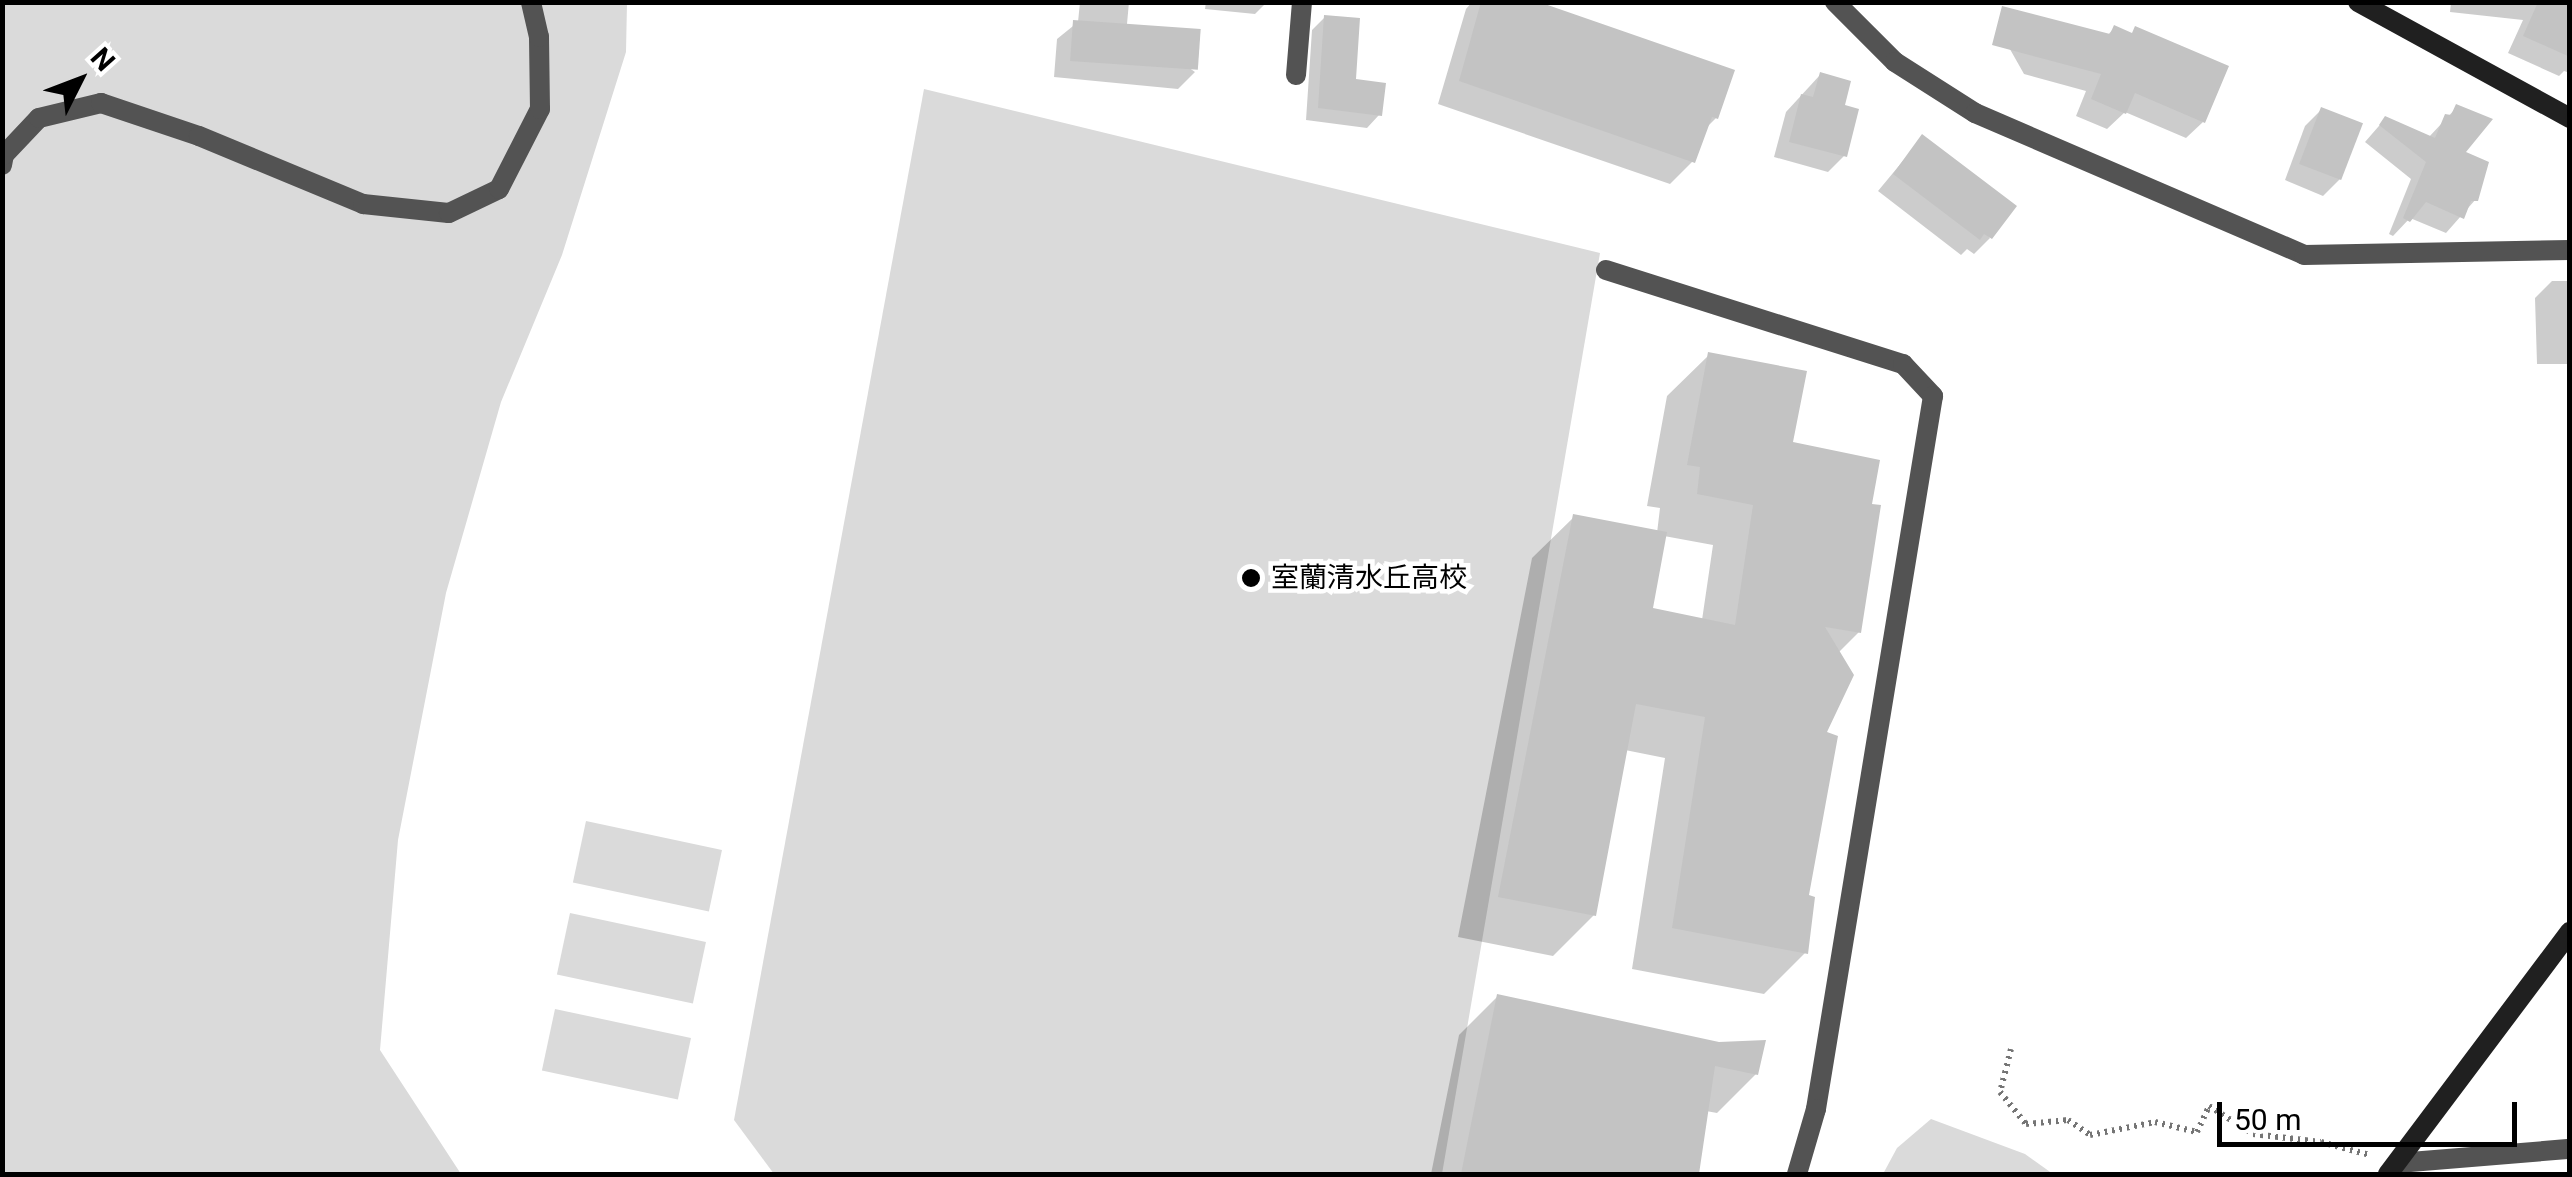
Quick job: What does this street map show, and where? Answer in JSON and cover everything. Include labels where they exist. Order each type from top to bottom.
[{"type":"street","points":[[2,164],[4,155],[39,118],[101,103],[200,136],[363,204],[449,214],[499,189],[540,109],[539,37],[531,2]]},
{"type":"street","points":[[1296,75],[1302,2]]},
{"type":"street","points":[[1835,2],[1896,62],[1975,113],[2304,255],[2570,250]]},
{"type":"street","points":[[2358,2],[2570,118]]},
{"type":"street","points":[[1606,270],[1902,364],[1933,396],[1816,1109],[1797,1174]]},
{"type":"street","points":[[2393,1169],[2570,932]]},
{"type":"street","points":[[2393,1169],[2570,1149]]},
{"type":"path","points":[[2011,1050],[2000,1092],[2026,1124],[2068,1120],[2090,1135],[2155,1122],[2197,1132],[2209,1106],[2253,1134],[2321,1142],[2393,1169]]},
{"type":"shaded area","points":[[2,3],[627,3],[626,52],[562,255],[501,402],[446,593],[398,840],[380,1050],[461,1174],[3,1174]]},
{"type":"shaded area","points":[[924,89],[1600,253],[1442,1174],[774,1174],[734,1120]]},
{"type":"shaded area","points":[[586,821],[722,850],[709,912],[573,883]]},
{"type":"shaded area","points":[[570,913],[706,942],[693,1004],[557,975]]},
{"type":"shaded area","points":[[555,1009],[691,1038],[678,1100],[542,1071]]},
{"type":"shaded area","points":[[1931,1119],[2025,1154],[2053,1174],[1883,1174],[1897,1148]]},
{"type":"building","points":[[1481,2],[1539,2],[1735,70],[1718,119],[1712,117],[1695,163],[1459,81]]},
{"type":"building","points":[[2538,2],[2570,2],[2570,57],[2523,36]]},
{"type":"building","points":[[2002,6],[2110,34],[2114,25],[2132,33],[2135,26],[2229,66],[2205,123],[2135,93],[2126,114],[2091,99],[2101,74],[1992,45]]},
{"type":"building","points":[[1324,15],[1360,18],[1356,79],[1386,83],[1382,116],[1318,108]]},
{"type":"building","points":[[1073,20],[1201,29],[1198,70],[1070,61]]},
{"type":"building","points":[[1820,72],[1851,81],[1845,105],[1859,109],[1847,157],[1789,142],[1801,94],[1813,97]]},
{"type":"building","points":[[2456,104],[2493,119],[2466,152],[2489,162],[2478,201],[2471,201],[2464,219],[2426,202],[2410,222],[2403,218],[2426,162],[2379,125],[2385,116],[2435,138],[2445,114],[2451,115]]},
{"type":"building","points":[[2321,107],[2363,123],[2341,180],[2299,164]]},
{"type":"building","points":[[1922,134],[2017,206],[1992,239],[1984,234],[1980,240],[1893,174]]},
{"type":"building","points":[[1708,352],[1807,371],[1793,442],[1880,460],[1872,504],[1881,505],[1861,633],[1825,627],[1854,675],[1827,732],[1838,736],[1809,895],[1815,897],[1808,954],[1672,928],[1705,717],[1636,704],[1596,916],[1498,897],[1573,514],[1667,532],[1653,608],[1735,625],[1753,505],[1697,494],[1700,467],[1687,465]]},
{"type":"building","points":[[1497,994],[1719,1042],[1766,1040],[1758,1075],[1715,1066],[1699,1174],[1461,1174]]},
{"type":"place","name":"室蘭清水丘高校","points":[[1251,578]]}]
